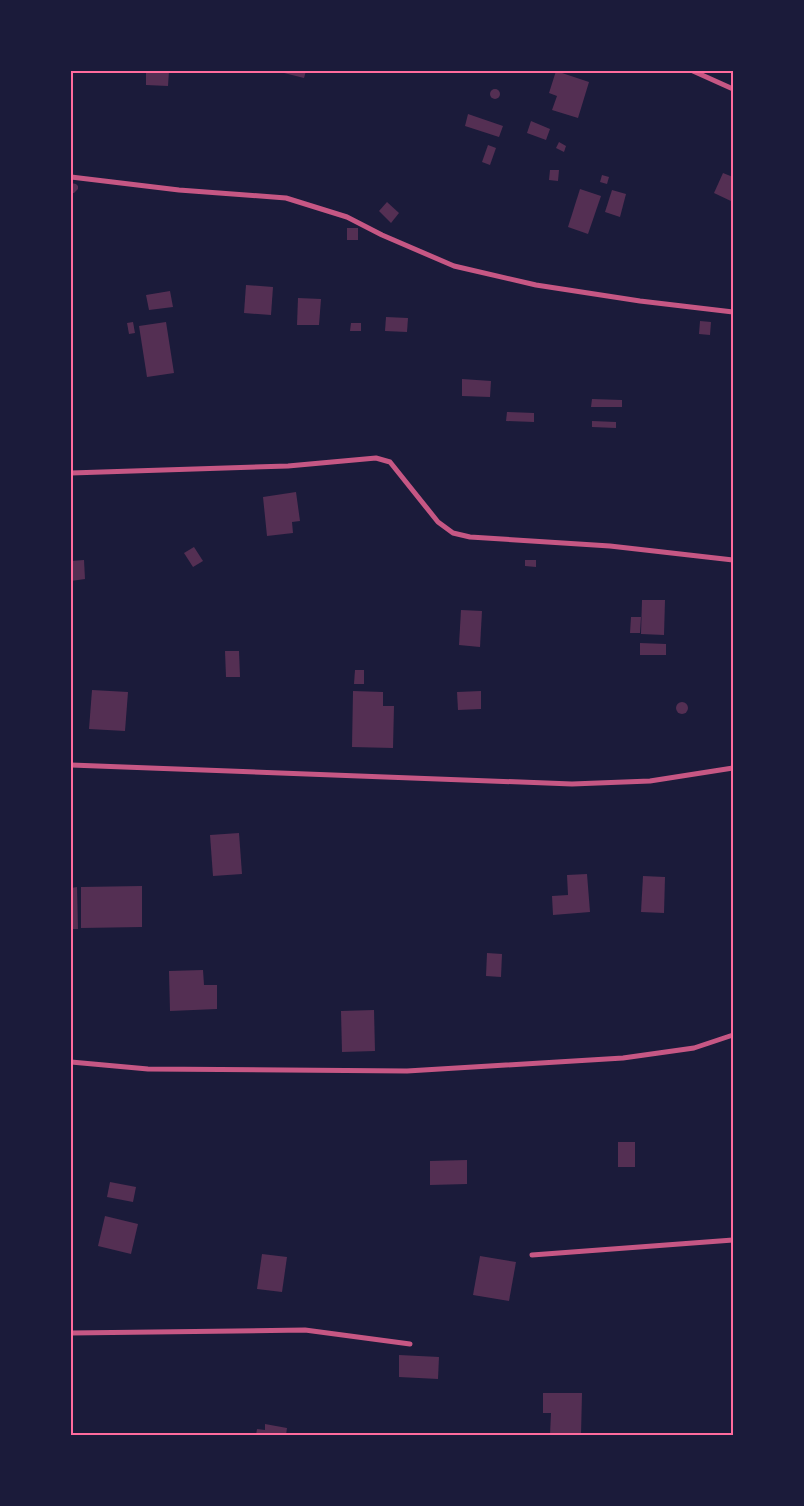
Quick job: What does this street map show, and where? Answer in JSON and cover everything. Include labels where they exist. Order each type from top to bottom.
[{"type":"street","points":[[693,71],[733,89]]},
{"type":"street","points":[[71,177],[180,190],[286,198],[347,217],[382,235],[454,266],[536,285],[640,301],[733,312]]},
{"type":"street","points":[[71,473],[288,466],[376,458],[390,462],[438,522],[453,533],[470,538],[610,546],[733,560]]},
{"type":"street","points":[[71,764],[572,784],[650,781],[733,768]]},
{"type":"street","points":[[71,1062],[148,1069],[407,1071],[623,1058],[694,1048],[733,1035]]},
{"type":"street","points":[[532,1255],[733,1240]]},
{"type":"street","points":[[71,1334],[305,1330],[410,1344]]},
{"type":"building","points":[[146,71],[169,71],[168,86],[146,85]]},
{"type":"building","points":[[276,71],[306,71],[304,78]]},
{"type":"building","points":[[556,71],[589,82],[578,118],[552,110],[557,96],[549,93]]},
{"type":"building","points":[[493,89],[497,89],[500,94],[499,98],[493,99],[490,96],[490,92]]},
{"type":"building","points":[[468,114],[503,126],[499,137],[465,126]]},
{"type":"building","points":[[531,121],[550,129],[546,140],[527,133]]},
{"type":"building","points":[[559,142],[566,146],[564,152],[556,148]]},
{"type":"building","points":[[488,145],[496,148],[490,165],[482,162]]},
{"type":"building","points":[[550,170],[559,170],[558,181],[549,180]]},
{"type":"building","points":[[723,173],[733,177],[733,202],[714,193]]},
{"type":"building","points":[[602,175],[609,177],[607,184],[600,182]]},
{"type":"building","points":[[71,183],[78,186],[74,193],[71,193]]},
{"type":"building","points":[[580,189],[601,196],[588,234],[568,227]]},
{"type":"building","points":[[612,190],[626,194],[620,217],[605,212]]},
{"type":"building","points":[[387,202],[399,213],[391,223],[379,211]]},
{"type":"building","points":[[347,228],[358,228],[358,240],[347,240]]},
{"type":"building","points":[[246,285],[273,287],[271,315],[244,313]]},
{"type":"building","points":[[170,291],[173,307],[149,310],[146,295]]},
{"type":"building","points":[[298,298],[321,299],[319,325],[297,325]]},
{"type":"building","points":[[386,317],[408,318],[407,332],[385,331]]},
{"type":"building","points":[[700,321],[711,322],[710,335],[699,334]]},
{"type":"building","points":[[133,322],[135,333],[129,334],[127,323]]},
{"type":"building","points":[[166,322],[174,373],[147,377],[139,326]]},
{"type":"building","points":[[351,323],[361,323],[361,331],[350,331]]},
{"type":"building","points":[[462,379],[491,381],[490,397],[462,396]]},
{"type":"building","points":[[592,399],[622,400],[622,407],[591,407]]},
{"type":"building","points":[[507,412],[534,413],[534,422],[506,421]]},
{"type":"building","points":[[592,421],[616,422],[616,428],[592,427]]},
{"type":"building","points":[[296,492],[300,521],[292,522],[293,533],[267,536],[263,497]]},
{"type":"building","points":[[194,547],[203,561],[193,567],[184,553]]},
{"type":"building","points":[[84,560],[85,579],[71,581],[71,561]]},
{"type":"building","points":[[525,560],[536,560],[536,567],[525,566]]},
{"type":"building","points":[[642,600],[665,600],[664,635],[641,634]]},
{"type":"building","points":[[461,610],[482,611],[480,647],[459,645]]},
{"type":"building","points":[[631,617],[641,617],[640,633],[630,633]]},
{"type":"building","points":[[640,643],[666,644],[666,655],[640,655]]},
{"type":"building","points":[[225,651],[239,651],[240,677],[226,677]]},
{"type":"building","points":[[355,670],[364,670],[364,684],[354,684]]},
{"type":"building","points":[[92,690],[128,692],[125,731],[89,729]]},
{"type":"building","points":[[353,691],[383,692],[383,706],[394,706],[393,748],[352,747]]},
{"type":"building","points":[[481,691],[481,709],[458,710],[457,692]]},
{"type":"building","points":[[682,702],[688,708],[682,714],[676,708]]},
{"type":"building","points":[[239,833],[242,874],[213,876],[210,835]]},
{"type":"building","points":[[587,874],[590,912],[553,915],[552,896],[568,895],[567,875]]},
{"type":"building","points":[[643,876],[665,877],[664,913],[641,912]]},
{"type":"building","points":[[142,886],[142,927],[81,928],[81,887]]},
{"type":"building","points":[[77,887],[78,929],[71,929],[71,888]]},
{"type":"building","points":[[487,953],[502,954],[501,977],[486,976]]},
{"type":"building","points":[[203,970],[204,985],[217,985],[217,1009],[170,1011],[169,971]]},
{"type":"building","points":[[374,1010],[375,1051],[342,1052],[341,1011]]},
{"type":"building","points":[[618,1142],[635,1142],[635,1167],[618,1167]]},
{"type":"building","points":[[467,1160],[467,1184],[430,1185],[430,1161]]},
{"type":"building","points":[[110,1182],[136,1187],[133,1202],[107,1197]]},
{"type":"building","points":[[105,1216],[138,1224],[131,1254],[98,1246]]},
{"type":"building","points":[[262,1254],[287,1257],[282,1292],[257,1289]]},
{"type":"building","points":[[480,1256],[516,1262],[509,1301],[473,1295]]},
{"type":"building","points":[[399,1355],[439,1357],[438,1379],[399,1377]]},
{"type":"building","points":[[543,1393],[582,1393],[581,1435],[550,1435],[551,1413],[543,1413]]},
{"type":"building","points":[[265,1424],[287,1428],[286,1435],[256,1435],[257,1429],[265,1430]]}]
